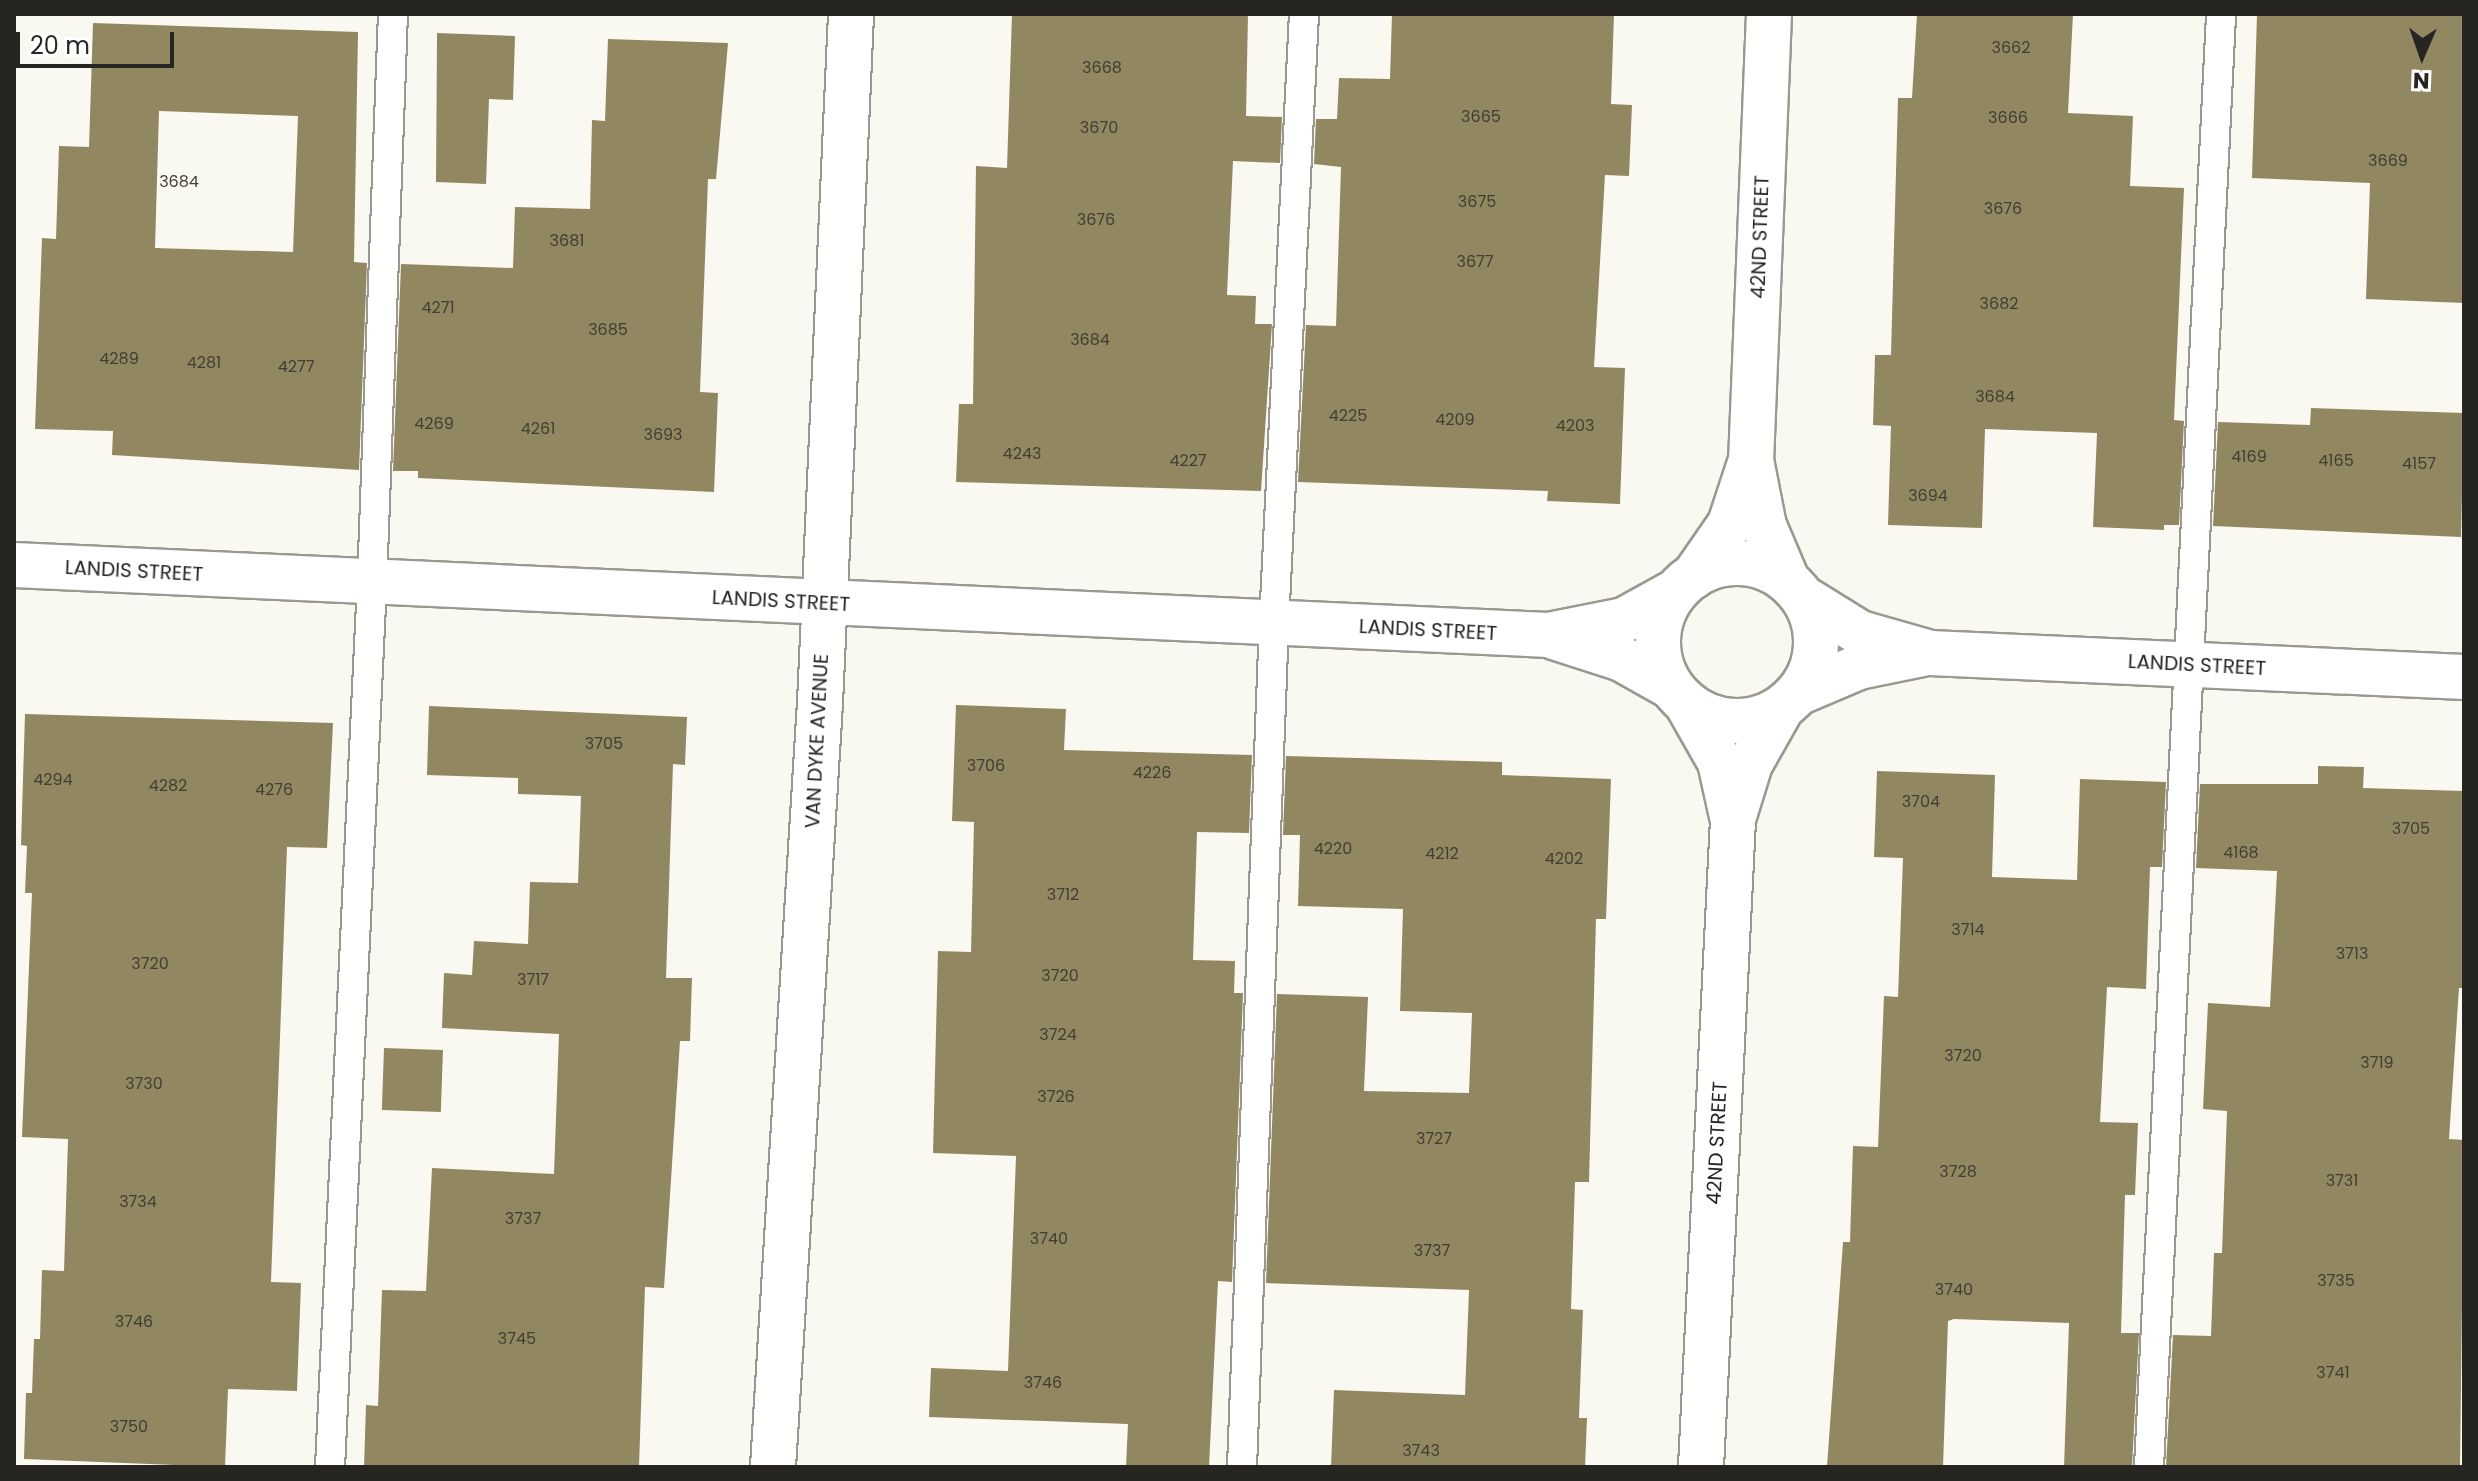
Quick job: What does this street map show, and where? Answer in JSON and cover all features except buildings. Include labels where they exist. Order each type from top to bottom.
[{"type":"street","name":"VAN DYKE AVENUE","points":[[773,1467],[823,603],[851,14]]},
{"type":"street","name":"42ND STREET","points":[[1769,14],[1751,460],[1764,526],[1796,589]]},
{"type":"street","name":"42ND STREET","points":[[1684,584],[1730,524],[1751,460]]},
{"type":"street","points":[[1742,562],[1796,589],[1815,621],[1817,646],[1812,670],[1791,700],[1734,721],[1709,717],[1679,695],[1658,638],[1662,614],[1684,584],[1716,565],[1742,562]]},
{"type":"street","name":"LANDIS STREET","points":[[14,565],[1548,635],[1624,620],[1684,584]]},
{"type":"street","name":"LANDIS STREET","points":[[1796,589],[1860,633],[1930,653],[2464,677]]},
{"type":"street","name":"LANDIS STREET","points":[[1548,635],[1622,659],[1679,695]]},
{"type":"street","name":"LANDIS STREET","points":[[1791,700],[1859,667],[1930,653]]},
{"type":"street","name":"42ND STREET","points":[[1679,695],[1720,762],[1733,819]]},
{"type":"street","name":"42ND STREET","points":[[1701,1467],[1733,819],[1750,764],[1791,700]]},
{"type":"lane","points":[[330,1467],[372,583],[393,14]]},
{"type":"lane","points":[[1242,1467],[1274,623],[1304,14]]},
{"type":"lane","points":[[2149,1467],[2221,14]]}]
